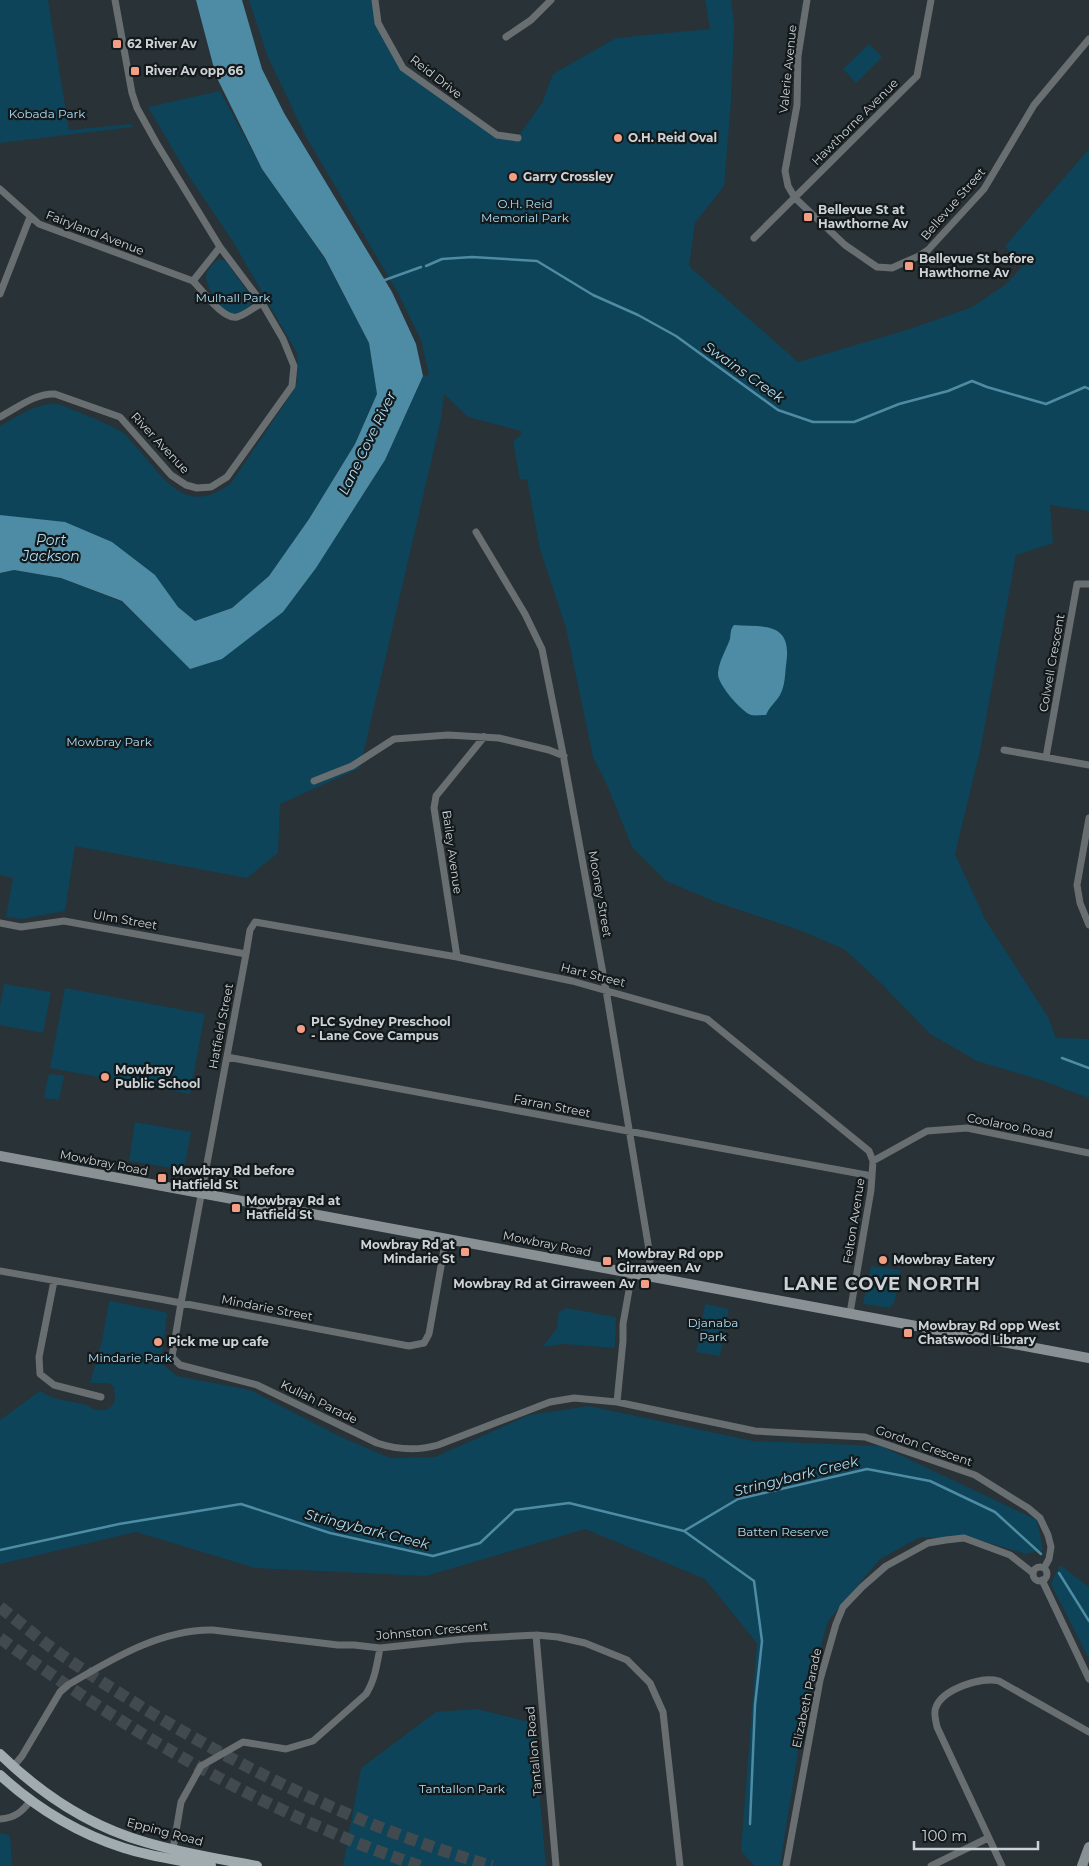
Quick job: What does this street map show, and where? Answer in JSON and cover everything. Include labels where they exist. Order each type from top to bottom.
[{"type":"main road","name":"Mowbray Road","points":[[0,1156],[1089,1358]]},
{"type":"main road","name":"Epping Road","points":[[0,1754],[39,1789],[68,1809],[109,1829],[144,1842],[257,1866]]},
{"type":"main road","name":"Epping Road","points":[[0,1775],[31,1800],[69,1825],[97,1838],[126,1848],[211,1866]]},
{"type":"main road","points":[[31,1800],[39,1789]]},
{"type":"main road","points":[[1082,1866],[1089,1846]]},
{"type":"street","name":"River Avenue","points":[[0,417],[46,393],[55,394],[120,417],[171,475],[180,483],[197,488],[217,484],[228,477],[292,386],[294,366],[290,354],[262,303],[220,247],[137,108],[132,93],[115,0]]},
{"type":"street","name":"Reid Drive","points":[[375,0],[378,23],[403,68],[497,135],[518,138]]},
{"type":"street","points":[[506,37],[531,20],[551,0]]},
{"type":"street","name":"Valerie Avenue","points":[[795,198],[788,186],[784,171],[797,105],[798,56],[808,0]]},
{"type":"street","name":"Hawthorne Avenue","points":[[754,238],[917,76],[931,0]]},
{"type":"street","name":"Bellevue Street","points":[[795,198],[845,245],[877,268],[892,268],[919,256],[928,250],[984,189],[1034,105],[1089,39]]},
{"type":"street","name":"Fairyland Avenue","points":[[0,188],[39,224],[193,281]]},
{"type":"street","points":[[0,294],[30,217]]},
{"type":"street","points":[[220,247],[193,281],[221,312],[229,317],[238,317],[262,303]]},
{"type":"street","name":"Mooney Street","points":[[476,532],[525,614],[542,649],[564,756],[606,990],[650,1256],[649,1277]]},
{"type":"street","name":"Colwell Crescent","points":[[1046,758],[1077,584],[1089,584]]},
{"type":"street","points":[[314,780],[352,766],[394,739],[448,735],[499,738],[549,750],[564,756]]},
{"type":"street","name":"Bailey Avenue","points":[[457,957],[434,808],[436,796],[484,737]]},
{"type":"street","points":[[1004,750],[1089,765]]},
{"type":"street","points":[[1089,818],[1077,885],[1080,903],[1089,926]]},
{"type":"street","name":"Ulm Street","points":[[0,924],[21,927],[64,921],[246,954]]},
{"type":"street","name":"Hart Street","points":[[255,922],[457,957],[606,990],[706,1019],[855,1139],[869,1151],[873,1161]]},
{"type":"street","name":"Hatfield Street","points":[[201,1194],[250,930],[255,922]]},
{"type":"street","name":"Farran Street","points":[[227,1057],[872,1176]]},
{"type":"street","name":"Coolaroo Road","points":[[873,1161],[927,1131],[967,1128],[1089,1153]]},
{"type":"street","name":"Felton Avenue","points":[[850,1313],[872,1190],[873,1161]]},
{"type":"street","name":"Kullah Parade","points":[[201,1194],[172,1357],[180,1365],[257,1385],[394,1449],[423,1449],[438,1445],[550,1402],[574,1398],[617,1402]]},
{"type":"street","name":"Mindarie Street","points":[[0,1271],[409,1346],[424,1344],[429,1334],[446,1238]]},
{"type":"street","points":[[617,1402],[624,1341],[623,1324],[632,1273]]},
{"type":"street","points":[[54,1281],[39,1357],[40,1374],[54,1384],[101,1397]]},
{"type":"street","name":"Gordon Crescent","points":[[617,1402],[755,1432],[865,1437],[975,1475],[1028,1508],[1040,1518],[1051,1547],[1049,1559],[1044,1568]]},
{"type":"street","name":"Elizabeth Parade","points":[[786,1866],[820,1680],[836,1624],[843,1607],[886,1566],[917,1548],[937,1541],[964,1538],[1010,1555],[1033,1573]]},
{"type":"street","points":[[1037,1568],[1044,1568],[1047,1575],[1042,1580],[1036,1579],[1033,1573],[1037,1568]]},
{"type":"street","points":[[1042,1580],[1089,1679]]},
{"type":"street","name":"Johnston Crescent","points":[[13,1767],[22,1756],[60,1692],[68,1684],[160,1638],[196,1630],[213,1630],[338,1645],[380,1648],[465,1639],[536,1635],[558,1636],[585,1643],[627,1660],[650,1683],[662,1712],[680,1866]]},
{"type":"street","name":"Tantallon Road","points":[[536,1635],[556,1866]]},
{"type":"street","points":[[174,1849],[181,1802],[201,1766],[243,1742],[286,1749],[314,1741],[366,1694],[371,1687],[380,1648]]},
{"type":"street","points":[[1002,1866],[938,1727],[934,1712],[936,1706],[941,1699],[952,1691],[971,1682],[991,1679],[1089,1732]]},
{"type":"street","points":[[0,1818],[19,1814],[31,1800]]},
{"type":"street","points":[[931,1866],[988,1838]]},
{"type":"green space","name":"Kobada Park","points":[[0,0],[48,0],[69,130],[131,124],[133,127],[0,143]]},
{"type":"green space","points":[[249,0],[375,0],[378,23],[403,68],[497,135],[517,138],[542,103],[553,74],[616,38],[710,29],[705,0],[731,0],[734,25],[731,101],[724,186],[695,223],[689,266],[798,362],[910,329],[972,307],[1005,285],[1022,267],[1005,246],[1089,149],[1089,511],[1050,505],[1053,543],[1016,555],[980,751],[955,854],[985,919],[1048,1017],[1056,1038],[1089,1039],[1089,1098],[1040,1080],[977,1061],[930,1034],[880,982],[844,949],[799,930],[716,902],[666,881],[632,847],[607,785],[593,757],[566,628],[540,549],[527,479],[520,480],[513,441],[522,434],[521,431],[468,417],[444,394],[441,419],[360,768],[280,804],[278,853],[247,878],[75,846],[65,911],[22,919],[6,917],[13,878],[0,875],[0,573],[14,570],[61,578],[122,602],[190,669],[283,612],[316,568],[385,460],[423,376],[429,375],[421,340],[398,293],[305,135],[267,55]]},
{"type":"green space","points":[[869,44],[882,57],[856,83],[843,69]]},
{"type":"green space","points":[[220,91],[262,169],[325,259],[369,343],[377,394],[355,444],[309,519],[269,576],[232,608],[195,621],[178,607],[155,575],[0,515],[0,426],[38,407],[54,404],[62,405],[108,424],[122,432],[168,483],[178,491],[190,496],[202,497],[216,493],[231,483],[296,387],[297,353],[232,240],[188,175],[148,107]]},
{"type":"green space","name":"Mulhall Park","points":[[220,259],[226,261],[251,297],[249,306],[237,313],[229,313],[222,308],[206,281],[209,269]]},
{"type":"green space","points":[[4,984],[51,992],[43,1033],[0,1025],[0,1006]]},
{"type":"green space","points":[[65,988],[205,1014],[190,1094],[50,1068]]},
{"type":"green space","points":[[52,1074],[64,1076],[59,1100],[44,1098],[48,1076]]},
{"type":"green space","points":[[135,1122],[191,1132],[184,1170],[129,1161]]},
{"type":"green space","points":[[871,1266],[901,1270],[895,1301],[890,1308],[863,1304]]},
{"type":"green space","name":"Batten Reserve","points":[[109,1301],[167,1314],[161,1363],[177,1376],[250,1390],[339,1436],[390,1458],[435,1457],[529,1415],[589,1406],[753,1441],[881,1446],[1037,1520],[1043,1550],[1026,1554],[980,1540],[920,1537],[880,1559],[828,1621],[806,1700],[780,1866],[755,1866],[741,1851],[757,1643],[705,1579],[585,1529],[426,1576],[255,1568],[136,1532],[0,1564],[0,1420],[40,1391],[53,1398],[87,1405],[95,1410],[106,1410],[112,1406],[115,1400],[114,1387],[109,1383],[90,1383],[102,1341]]},
{"type":"green space","name":"Djanaba Park","points":[[705,1304],[729,1309],[720,1356],[696,1352]]},
{"type":"green space","points":[[566,1308],[616,1317],[615,1348],[564,1344],[542,1347],[557,1328],[559,1312]]},
{"type":"green space","points":[[1060,1565],[1089,1587],[1089,1659],[1051,1584]]},
{"type":"green space","name":"Tantallon Park","points":[[477,1709],[533,1723],[546,1866],[343,1866],[361,1768],[436,1712]]},
{"type":"green space","points":[[0,1833],[10,1835],[12,1866],[0,1866]]},
{"type":"water","name":"Port Jackson","points":[[196,0],[242,0],[262,69],[284,113],[392,292],[416,344],[423,376],[385,460],[316,568],[283,612],[222,659],[190,669],[122,601],[61,578],[14,570],[0,573],[0,515],[65,522],[112,542],[155,575],[178,607],[195,621],[232,608],[269,576],[309,519],[355,444],[377,394],[369,343],[325,258],[262,169],[216,76]]},
{"type":"water","points":[[734,625],[766,627],[781,634],[785,641],[787,651],[783,688],[766,715],[751,715],[730,697],[721,684],[718,673]]},
{"type":"waterway","name":"Swains Creek","points":[[426,266],[442,259],[472,257],[537,261],[593,295],[638,315],[676,336],[778,410],[813,422],[854,422],[899,404],[948,391],[972,381],[1046,404],[1085,387],[1089,389]]},
{"type":"waterway","name":"Swains Creek","points":[[382,281],[421,267]]},
{"type":"waterway","points":[[1062,1058],[1089,1068]]},
{"type":"waterway","name":"Stringybark Creek","points":[[0,1550],[119,1524],[241,1504],[330,1533],[433,1556],[480,1543],[515,1510],[569,1503],[684,1531],[738,1499],[867,1469],[930,1481],[995,1512],[1041,1554]]},
{"type":"waterway","points":[[684,1531],[754,1581],[762,1641],[755,1705],[750,1824]]},
{"type":"waterway","name":"Stringybark Creek","points":[[1059,1573],[1089,1621]]},
{"type":"tunnel","points":[[0,1607],[69,1660],[118,1692],[168,1723],[273,1780],[381,1828],[492,1866]]},
{"type":"tunnel","points":[[0,1638],[98,1706],[201,1768],[308,1822],[420,1866]]},
{"type":"place","name":"62 River Av","points":[[117,44]]},
{"type":"place","name":"River Av opp 66","points":[[135,71]]},
{"type":"place","name":"O.H. Reid Oval","points":[[618,138]]},
{"type":"place","name":"Garry Crossley","points":[[513,177]]},
{"type":"place","name":"Bellevue St at Hawthorne Av","points":[[808,217]]},
{"type":"place","name":"Bellevue St before Hawthorne Av","points":[[909,266]]},
{"type":"place","name":"PLC Sydney Preschool - Lane Cove Campus","points":[[301,1029]]},
{"type":"place","name":"Mowbray Public School","points":[[105,1077]]},
{"type":"place","name":"Mowbray Rd before Hatfield St","points":[[162,1178]]},
{"type":"place","name":"Mowbray Rd at Hatfield St","points":[[236,1208]]},
{"type":"place","name":"Mowbray Rd at Mindarie St","points":[[465,1252]]},
{"type":"place","name":"Mowbray Eatery","points":[[883,1260]]},
{"type":"place","name":"Mowbray Rd opp Girraween Av","points":[[607,1261]]},
{"type":"place","name":"Mowbray Rd at Girraween Av","points":[[645,1284]]},
{"type":"place","name":"Mowbray Rd opp West Chatswood Library","points":[[908,1333]]},
{"type":"place","name":"Pick me up cafe","points":[[158,1342]]},
{"type":"district","name":"LANE COVE NORTH","points":[[882,1284]]},
{"type":"park label","name":"O.H. Reid Memorial Park","points":[[525,211]]},
{"type":"park label","name":"Mowbray Park","points":[[109,742]]},
{"type":"park label","name":"Mindarie Park","points":[[130,1358]]},
{"type":"water label","name":"Lane Cove River","points":[[367,443]]}]
